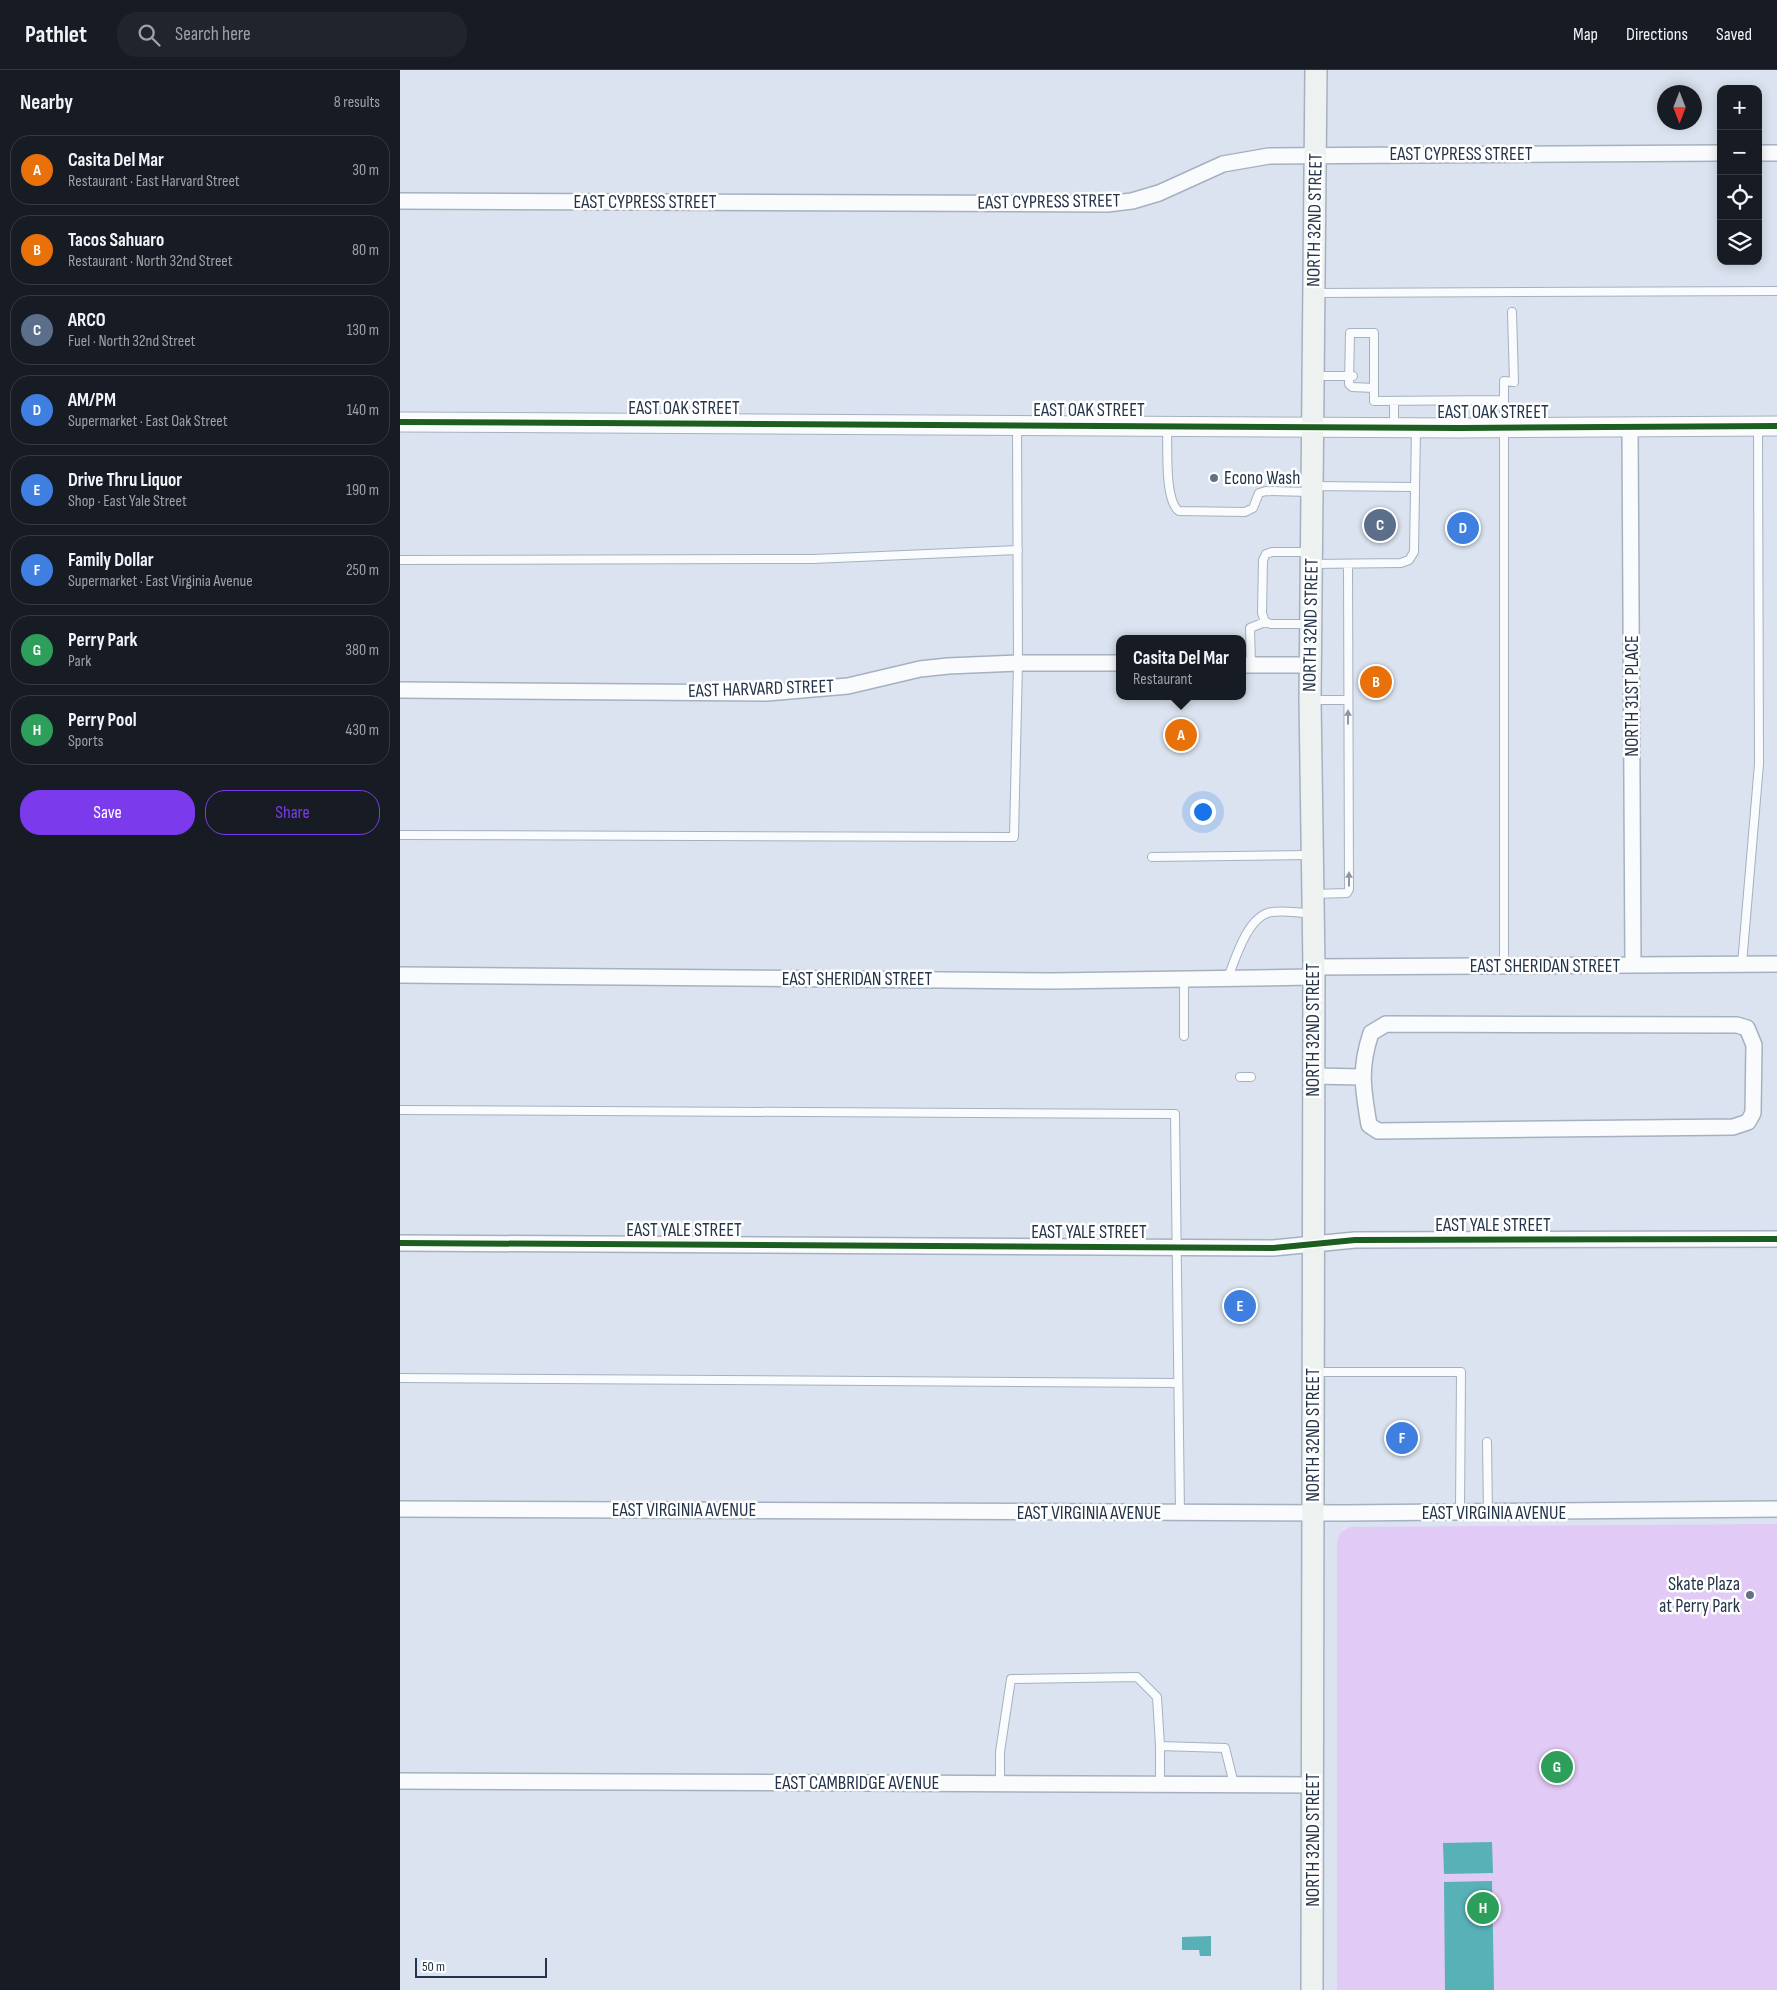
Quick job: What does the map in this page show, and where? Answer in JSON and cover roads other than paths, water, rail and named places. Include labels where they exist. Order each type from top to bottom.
[{"type":"main road","name":"NORTH 32ND STREET","points":[[1312,1990],[1314,1785],[1314,972],[1310,700],[1312,665],[1316,70]]},
{"type":"street","name":"EAST CYPRESS STREET","points":[[400,201],[1107,204],[1132,201],[1159,193],[1224,164],[1251,158],[1316,155],[1717,153]]},
{"type":"street","points":[[1762,153],[1777,153]]},
{"type":"street","name":"EAST OAK STREET","points":[[400,422],[1394,427],[1777,426]]},
{"type":"street","name":"NORTH 31ST PLACE","points":[[1630,427],[1633,965]]},
{"type":"street","name":"EAST HARVARD STREET","points":[[400,690],[801,692],[848,686],[929,668],[1018,663],[1116,663]]},
{"type":"street","points":[[1246,665],[1312,665]]},
{"type":"street","name":"EAST SHERIDAN STREET","points":[[400,975],[1044,980],[1184,979],[1314,972],[1504,966],[1777,964]]},
{"type":"street","points":[[1386,1024],[1724,1024],[1747,1028],[1754,1045],[1753,1113],[1748,1122],[1738,1127],[1378,1131],[1369,1125],[1362,1077],[1363,1055],[1371,1033],[1386,1024]]},
{"type":"street","points":[[1313,1076],[1362,1077]]},
{"type":"street","name":"EAST YALE STREET","points":[[400,1243],[1273,1248],[1355,1240],[1777,1239]]},
{"type":"street","name":"EAST VIRGINIA AVENUE","points":[[400,1509],[1180,1513],[1488,1513],[1777,1509]]},
{"type":"street","name":"EAST CAMBRIDGE AVENUE","points":[[400,1782],[1314,1785]]},
{"type":"lane","points":[[1314,293],[1777,291]]},
{"type":"lane","points":[[1504,966],[1506,567],[1503,427],[1504,381],[1514,382],[1512,312]]},
{"type":"lane","points":[[1374,388],[1352,387],[1349,384],[1351,376],[1348,346],[1350,333],[1374,333],[1372,376],[1374,388],[1374,400],[1504,400]]},
{"type":"lane","points":[[1314,376],[1351,376]]},
{"type":"lane","points":[[1394,400],[1394,427]]},
{"type":"lane","points":[[1449,400],[1449,427]]},
{"type":"lane","points":[[400,835],[1014,837],[1018,663],[1017,424]]},
{"type":"lane","points":[[1167,425],[1169,486],[1172,502],[1179,511],[1245,512],[1253,508],[1259,493],[1266,491],[1415,487]]},
{"type":"lane","points":[[1742,964],[1759,764],[1758,426]]},
{"type":"lane","points":[[1266,622],[1262,613],[1262,560],[1266,554],[1272,552],[1348,565],[1401,563],[1409,560],[1414,552],[1416,427]]},
{"type":"lane","points":[[400,560],[813,559],[1018,550]]},
{"type":"lane","points":[[1228,978],[1249,929],[1264,914],[1313,904],[1347,893],[1349,889],[1348,565]]},
{"type":"lane","points":[[1246,665],[1250,628],[1266,622],[1271,624],[1312,624]]},
{"type":"lane","points":[[1310,700],[1348,700]]},
{"type":"lane","points":[[1152,857],[1312,855]]},
{"type":"lane","points":[[1184,979],[1184,1036]]},
{"type":"lane","points":[[1240,1077],[1251,1078]]},
{"type":"lane","points":[[400,1110],[1175,1114],[1175,1247],[1180,1513]]},
{"type":"lane","points":[[1313,1372],[1461,1372],[1460,1513]]},
{"type":"lane","points":[[400,1378],[1178,1383]]},
{"type":"lane","points":[[1487,1442],[1488,1513]]},
{"type":"lane","points":[[1000,1784],[1000,1752],[1011,1679],[1137,1677],[1157,1697],[1160,1784]]},
{"type":"lane","points":[[1160,1746],[1225,1748],[1234,1784]]},
{"type":"water","points":[[1492,1842],[1493,1873],[1444,1874],[1443,1843]]},
{"type":"water","points":[[1492,1881],[1494,1990],[1445,1990],[1444,1882]]},
{"type":"water","points":[[1211,1936],[1211,1956],[1200,1956],[1199,1950],[1182,1950],[1182,1937]]},
{"type":"place","name":"Econo Wash","points":[[1214,478]]},
{"type":"place","name":"ARCO","points":[[1380,525]]},
{"type":"place","name":"AM/PM","points":[[1463,528]]},
{"type":"place","name":"Tacos Sahuaro","points":[[1376,682]]},
{"type":"place","name":"Casita Del Mar","points":[[1181,735]]},
{"type":"place","name":"Drive Thru Liquor","points":[[1240,1306]]},
{"type":"place","name":"Family Dollar","points":[[1402,1438]]},
{"type":"place","name":"Skate Plaza at Perry Park","points":[[1750,1595]]},
{"type":"place","name":"Perry Park","points":[[1557,1767]]},
{"type":"place","name":"Perry Pool","points":[[1483,1908]]}]
